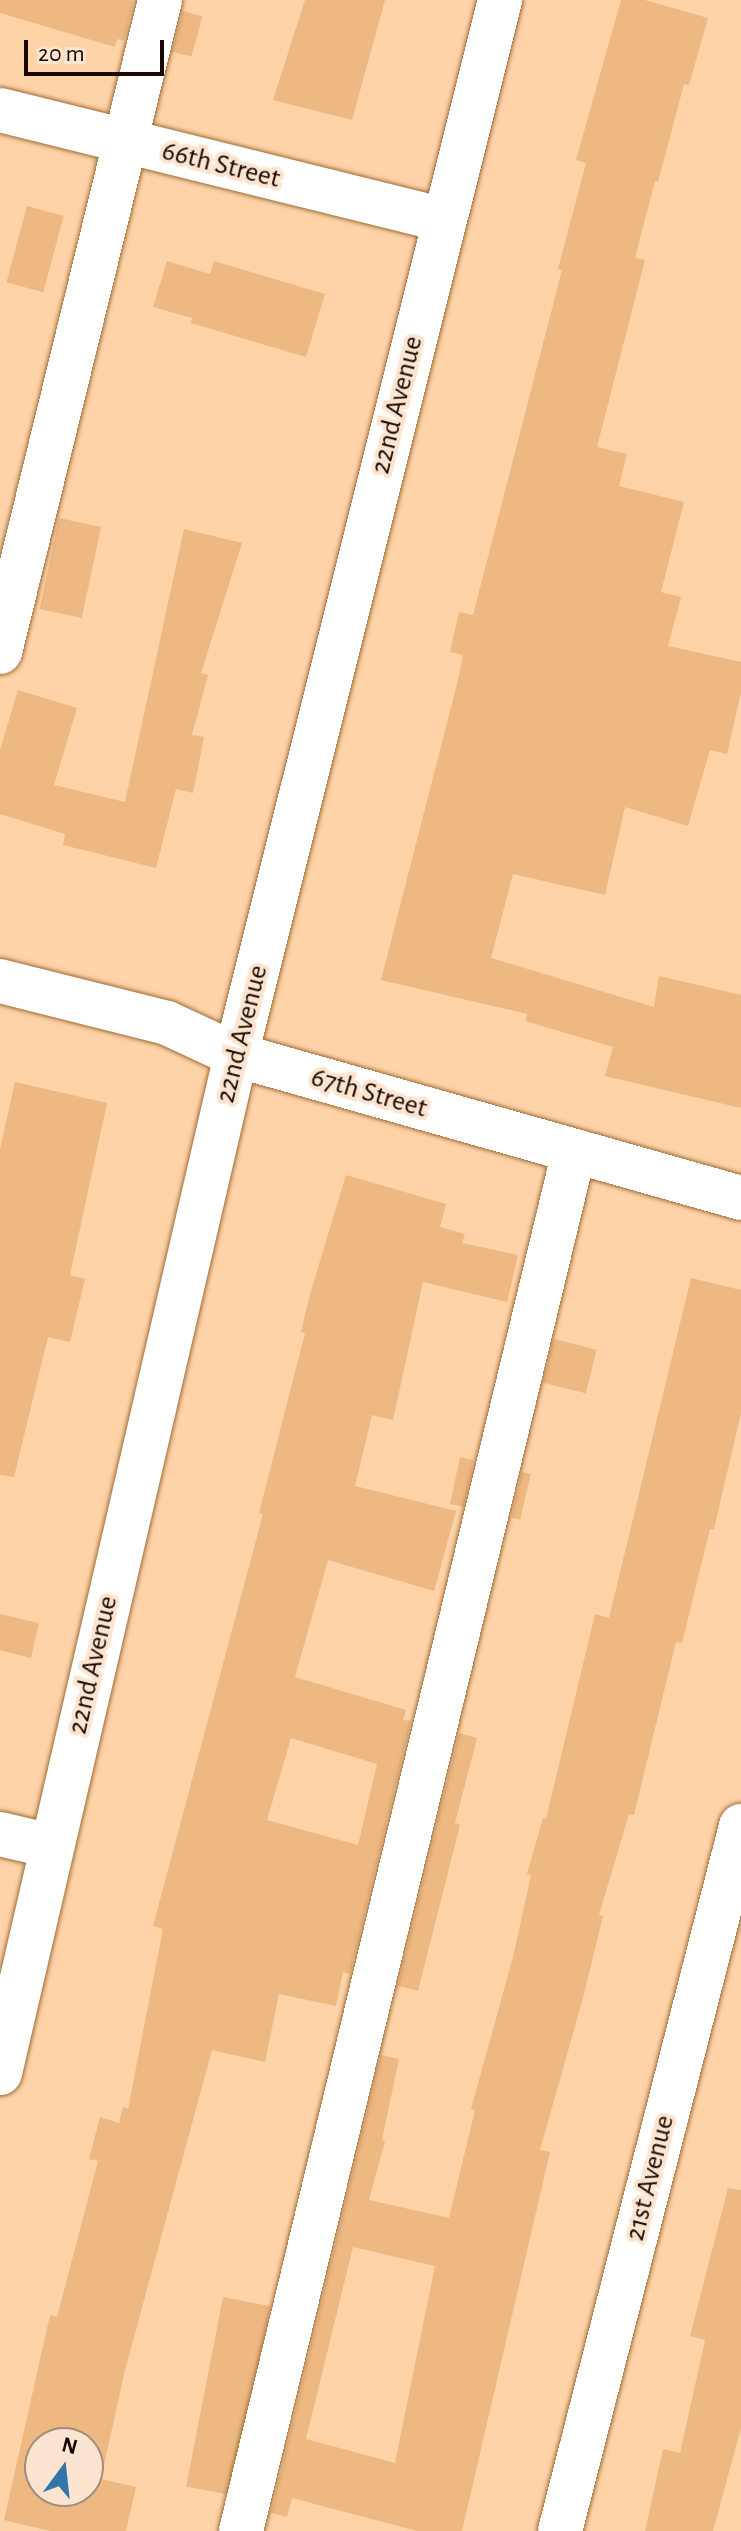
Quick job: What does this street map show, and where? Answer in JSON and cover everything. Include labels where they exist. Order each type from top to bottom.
[{"type":"street","points":[[0,652],[160,0]]},
{"type":"street","name":"22nd Avenue","points":[[0,2073],[236,1055],[500,0]]},
{"type":"street","name":"66th Street","points":[[0,110],[443,220]]},
{"type":"street","name":"67th Street","points":[[0,981],[167,1023],[236,1055],[741,1198]]},
{"type":"street","points":[[241,2531],[574,1151]]},
{"type":"street","name":"21st Avenue","points":[[560,2531],[741,1826]]},
{"type":"street","points":[[0,1834],[51,1846]]},
{"type":"building","points":[[0,0],[134,1],[124,41],[117,39],[115,47],[0,13]]},
{"type":"building","points":[[305,0],[385,0],[352,120],[273,100]]},
{"type":"building","points":[[621,0],[645,0],[708,18],[689,85],[684,84],[635,258],[645,260],[597,447],[627,454],[619,486],[684,502],[661,592],[681,597],[668,646],[741,662],[741,692],[727,754],[710,750],[688,826],[625,807],[605,895],[513,874],[491,958],[654,1007],[659,976],[741,995],[741,1108],[605,1076],[613,1047],[525,1021],[527,1014],[381,980],[458,680],[463,655],[450,652],[459,612],[473,615],[562,270],[558,269],[586,163],[576,160]]},
{"type":"building","points":[[183,11],[202,16],[191,57],[172,52]]},
{"type":"building","points":[[27,206],[64,216],[43,292],[7,282]]},
{"type":"building","points":[[167,261],[210,274],[214,261],[325,294],[306,357],[191,323],[192,318],[153,307]]},
{"type":"building","points":[[59,518],[101,527],[82,618],[40,609]]},
{"type":"building","points":[[184,529],[242,543],[201,673],[208,675],[192,735],[204,737],[193,793],[176,789],[156,868],[63,845],[65,834],[0,814],[0,750],[18,690],[77,708],[54,785],[125,802]]},
{"type":"building","points":[[15,1082],[107,1103],[70,1275],[85,1279],[70,1342],[48,1337],[14,1477],[0,1475],[0,1149]]},
{"type":"building","points":[[346,1175],[446,1204],[440,1227],[465,1234],[462,1243],[518,1255],[507,1302],[423,1282],[393,1420],[372,1415],[355,1486],[456,1511],[434,1591],[328,1560],[295,1677],[406,1710],[403,1720],[411,1721],[350,1974],[343,1972],[336,2006],[279,1994],[265,2062],[212,2050],[124,2374],[104,2465],[104,2427],[25,2427],[50,2315],[57,2317],[98,2161],[89,2159],[100,2117],[119,2123],[123,2107],[128,2109],[163,1929],[153,1926],[263,1514],[259,1513],[305,1333],[301,1332]],"holes":[[[291,1738],[377,1764],[358,1845],[267,1820]]]},
{"type":"building","points":[[691,1278],[741,1290],[741,1413],[714,1529],[710,1529],[682,1643],[676,1642],[634,1815],[629,1814],[599,1915],[603,1916],[583,1998],[540,2150],[550,2152],[462,2531],[417,2531],[292,2498],[287,2517],[271,2513],[381,2055],[399,2059],[382,2140],[385,2141],[369,2200],[449,2218],[475,2110],[471,2109],[513,1957],[531,1875],[527,1874],[543,1818],[546,1819],[595,1614],[609,1618]],"holes":[[[353,2247],[435,2266],[395,2463],[306,2439]]]},
{"type":"building","points":[[554,1339],[597,1350],[586,1393],[543,1383]]},
{"type":"building","points":[[460,1457],[474,1460],[464,1507],[450,1504]]},
{"type":"building","points":[[522,1472],[531,1474],[520,1520],[511,1518]]},
{"type":"building","points":[[0,1614],[39,1623],[31,1658],[0,1650]]},
{"type":"building","points":[[459,1733],[477,1738],[455,1823],[460,1825],[418,1991],[398,1986]]},
{"type":"building","points":[[728,2188],[741,2190],[741,2428],[713,2531],[645,2531],[663,2449],[680,2453],[705,2340],[690,2336]]},
{"type":"building","points":[[223,2297],[270,2306],[233,2496],[186,2486]]},
{"type":"building","points":[[24,2431],[24,2507],[104,2507],[104,2480],[136,2487],[126,2531],[50,2531],[4,2520]]}]
